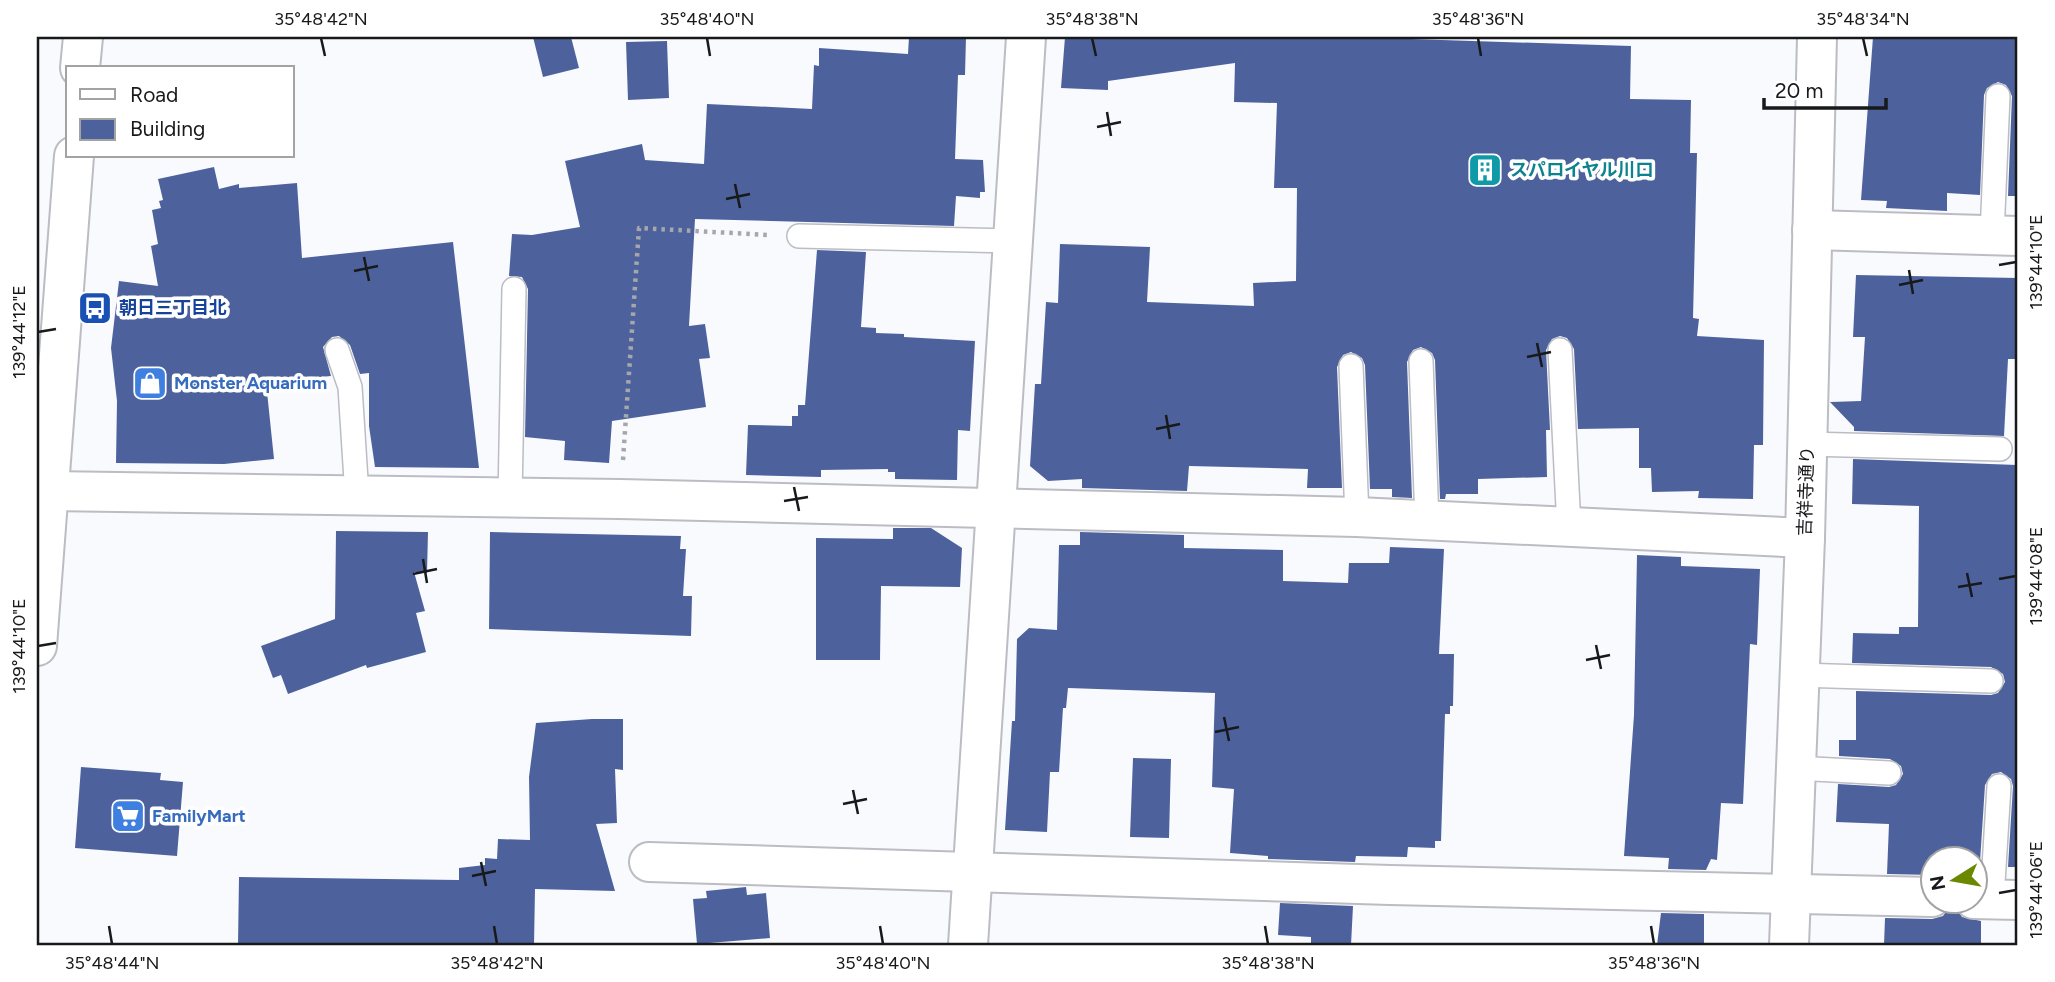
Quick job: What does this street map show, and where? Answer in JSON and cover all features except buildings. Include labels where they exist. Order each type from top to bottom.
[{"type":"street","points":[[80,66],[83,37]]},
{"type":"street","points":[[968,945],[1026,37]]},
{"type":"street","name":"吉祥寺通り","points":[[1789,945],[1805,538],[1817,37]]},
{"type":"street","points":[[37,646],[43,491],[74,158]]},
{"type":"street","points":[[1812,230],[2005,235]]},
{"type":"street","points":[[43,491],[620,499],[1357,517],[1805,538]]},
{"type":"street","points":[[649,862],[973,873],[1918,896]]},
{"type":"lane","points":[[1998,96],[2005,235]]},
{"type":"lane","points":[[799,236],[1012,241]]},
{"type":"lane","points":[[510,498],[514,289]]},
{"type":"lane","points":[[1560,349],[1569,527]]},
{"type":"lane","points":[[337,350],[350,387],[357,496]]},
{"type":"lane","points":[[1421,361],[1427,521]]},
{"type":"lane","points":[[1352,366],[1357,517]]},
{"type":"lane","points":[[1807,444],[2000,449]]},
{"type":"lane","points":[[1799,675],[1991,681]]},
{"type":"lane","points":[[1795,768],[1889,774]]},
{"type":"lane","points":[[1995,899],[1999,786]]},
{"type":"path","points":[[620,499],[639,228],[799,236]]},
{"type":"place","name":"スパロイヤル川口","points":[[1485,170]]},
{"type":"place","name":"朝日三丁目北","points":[[95,308]]},
{"type":"place","name":"Monster Aquarium","points":[[150,383]]},
{"type":"place","name":"FamilyMart","points":[[128,816]]}]
